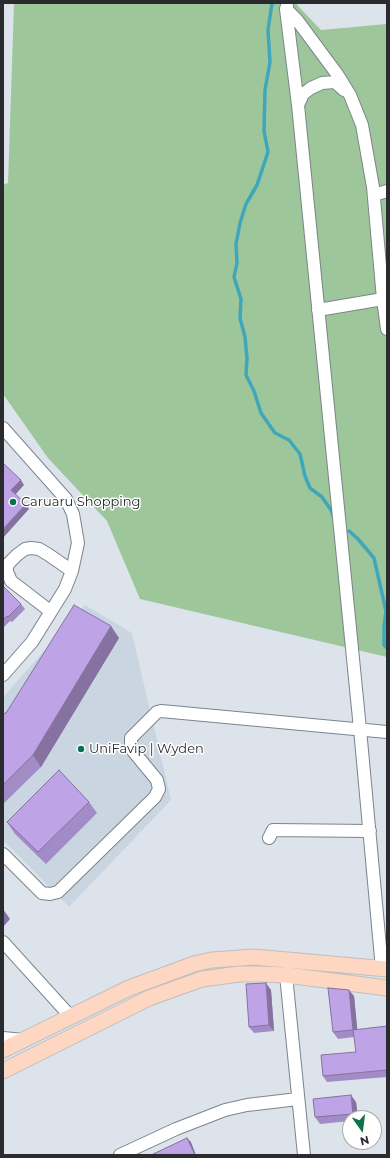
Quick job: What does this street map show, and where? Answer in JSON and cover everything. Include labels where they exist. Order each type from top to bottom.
[{"type":"main road","points":[[3,1050],[129,988],[194,964],[212,960],[254,957],[385,969]]},
{"type":"main road","points":[[3,1071],[149,998],[202,979],[246,974],[286,975],[387,988]]},
{"type":"street","points":[[287,6],[337,74],[350,95],[362,125],[374,195],[387,329]]},
{"type":"street","points":[[287,6],[286,21],[298,105],[385,969]]},
{"type":"street","points":[[298,105],[303,94],[322,83],[335,82],[350,95]]},
{"type":"street","points":[[374,195],[387,191]]},
{"type":"street","points":[[318,310],[383,299]]},
{"type":"street","points":[[3,428],[66,499],[73,514],[78,543],[72,571],[65,589],[32,642],[3,675]]},
{"type":"street","points":[[50,611],[11,581],[6,569],[9,563],[17,554],[25,549],[39,549],[72,571]]},
{"type":"street","points":[[3,854],[42,893],[50,894],[58,892],[155,797],[159,789],[157,780],[133,751],[131,738],[157,712],[161,711],[387,732]]},
{"type":"street","points":[[269,838],[273,830],[370,831]]},
{"type":"street","points":[[3,942],[71,1017]]},
{"type":"street","points":[[286,975],[304,1155]]},
{"type":"street","points":[[3,1038],[24,1040]]},
{"type":"street","points":[[120,1155],[176,1129],[225,1110],[247,1105],[298,1099]]},
{"type":"shaded area","name":"UniFavip | Wyden","points":[[85,605],[132,633],[171,800],[69,907],[3,840],[3,697]]},
{"type":"green space","points":[[14,3],[296,3],[321,30],[387,24],[387,657],[140,599],[107,521],[48,458],[3,394],[3,185],[8,183]]},
{"type":"building","name":"Caruaru Shopping","points":[[3,463],[21,480],[11,490],[26,504],[3,529]]},
{"type":"building","points":[[3,586],[21,604],[3,620]]},
{"type":"building","points":[[74,605],[111,626],[33,755],[3,785],[3,714],[6,713]]},
{"type":"building","points":[[59,770],[89,802],[38,852],[7,822]]},
{"type":"building","points":[[266,983],[269,1025],[249,1027],[246,984]]},
{"type":"building","points":[[328,988],[349,990],[353,1030],[333,1032]]},
{"type":"building","points":[[387,1026],[387,1070],[323,1076],[321,1055],[356,1052],[353,1030]]},
{"type":"building","points":[[351,1095],[353,1110],[342,1110],[342,1115],[315,1117],[313,1099]]},
{"type":"building","points":[[187,1138],[195,1155],[151,1155]]},
{"type":"waterway","points":[[272,3],[268,30],[270,62],[265,90],[264,131],[268,152],[257,185],[246,204],[240,223],[236,244],[237,263],[234,277],[241,299],[240,318],[245,337],[247,358],[246,375],[254,391],[261,413],[275,433],[289,440],[300,454],[305,476],[310,488],[322,497],[331,510],[334,518]]},
{"type":"waterway","points":[[349,531],[374,558],[386,611],[384,645],[387,648]]},
{"type":"place","name":"Caruaru Shopping","points":[[13,502]]},
{"type":"place","name":"UniFavip | Wyden","points":[[81,749]]}]
